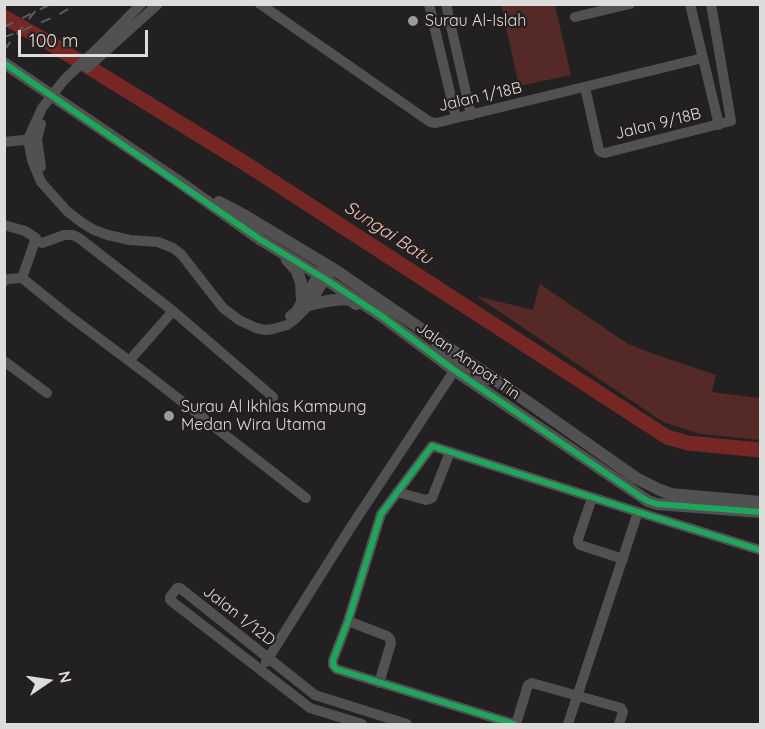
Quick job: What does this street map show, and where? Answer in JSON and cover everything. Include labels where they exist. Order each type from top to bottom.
[{"type":"street","points":[[158,4],[141,11],[108,45],[66,82],[46,112],[33,139],[32,160],[41,182],[67,212],[81,222],[108,235],[130,240],[158,242],[173,248],[181,254],[223,308],[245,324],[256,328],[265,330],[287,325],[300,315],[325,271]]},
{"type":"street","name":"Jalan 1/18B","points":[[260,4],[430,122],[436,123],[703,58]]},
{"type":"street","points":[[429,4],[456,118]]},
{"type":"street","points":[[446,4],[471,115]]},
{"type":"street","points":[[574,17],[630,4]]},
{"type":"street","points":[[690,4],[719,125],[730,122],[732,119],[711,4]]},
{"type":"street","name":"Jalan Ampat Tin","points":[[4,63],[261,240],[325,271],[454,370],[648,501],[657,504],[760,512]]},
{"type":"street","name":"Jalan 9/18B","points":[[585,87],[601,152],[605,153],[719,125]]},
{"type":"street","points":[[4,142],[33,139]]},
{"type":"street","name":"Jalan Ampat Tin","points":[[178,181],[242,214],[325,271],[422,330],[636,478],[671,494],[760,502]]},
{"type":"street","points":[[4,225],[25,231],[36,238],[22,278]]},
{"type":"street","points":[[42,243],[64,234],[72,235],[173,311],[273,397]]},
{"type":"street","points":[[261,240],[297,271],[306,302]]},
{"type":"street","points":[[4,281],[22,278],[306,498]]},
{"type":"street","points":[[306,302],[350,300],[391,323]]},
{"type":"street","points":[[129,361],[173,311]]},
{"type":"street","points":[[260,670],[456,366],[453,360],[422,330]]},
{"type":"street","points":[[4,361],[47,393]]},
{"type":"street","points":[[454,370],[464,368],[505,386]]},
{"type":"street","points":[[619,724],[623,712],[621,708],[531,683],[528,685],[515,724],[379,683],[336,669],[333,665],[381,514],[432,446],[760,550]]},
{"type":"street","points":[[397,492],[426,500],[432,498],[450,452]]},
{"type":"street","points":[[592,498],[578,539],[580,545],[623,559]]},
{"type":"street","points":[[568,724],[638,513]]},
{"type":"street","name":"Jalan 1/12D","points":[[362,724],[310,708],[170,600],[170,597],[177,588],[180,588],[315,694],[407,724]]},
{"type":"street","points":[[348,621],[390,639],[391,643],[379,683]]},
{"type":"shaded area","points":[[501,5],[555,5],[571,75],[519,86]]},
{"type":"shaded area","points":[[540,284],[628,344],[716,375],[712,392],[760,398],[760,440],[700,434],[663,422],[476,296],[533,310]]},
{"type":"waterway","name":"Sungai Batu","points":[[4,17],[243,162],[667,437],[688,443],[760,450]]},
{"type":"railway","points":[[4,50],[41,4]]},
{"type":"railway","points":[[4,27],[51,4]]},
{"type":"railway","points":[[4,37],[58,15],[77,4]]},
{"type":"cycle path","points":[[4,63],[261,240],[380,315],[454,370],[641,497],[657,504],[760,512]]},
{"type":"cycle path","points":[[514,724],[336,669],[333,665],[381,514],[432,446],[760,550]]},
{"type":"place","name":"Surau Al-Islah","points":[[413,21]]},
{"type":"place","name":"Surau Al Ikhlas Kampung Medan Wira Utama","points":[[169,416]]}]
